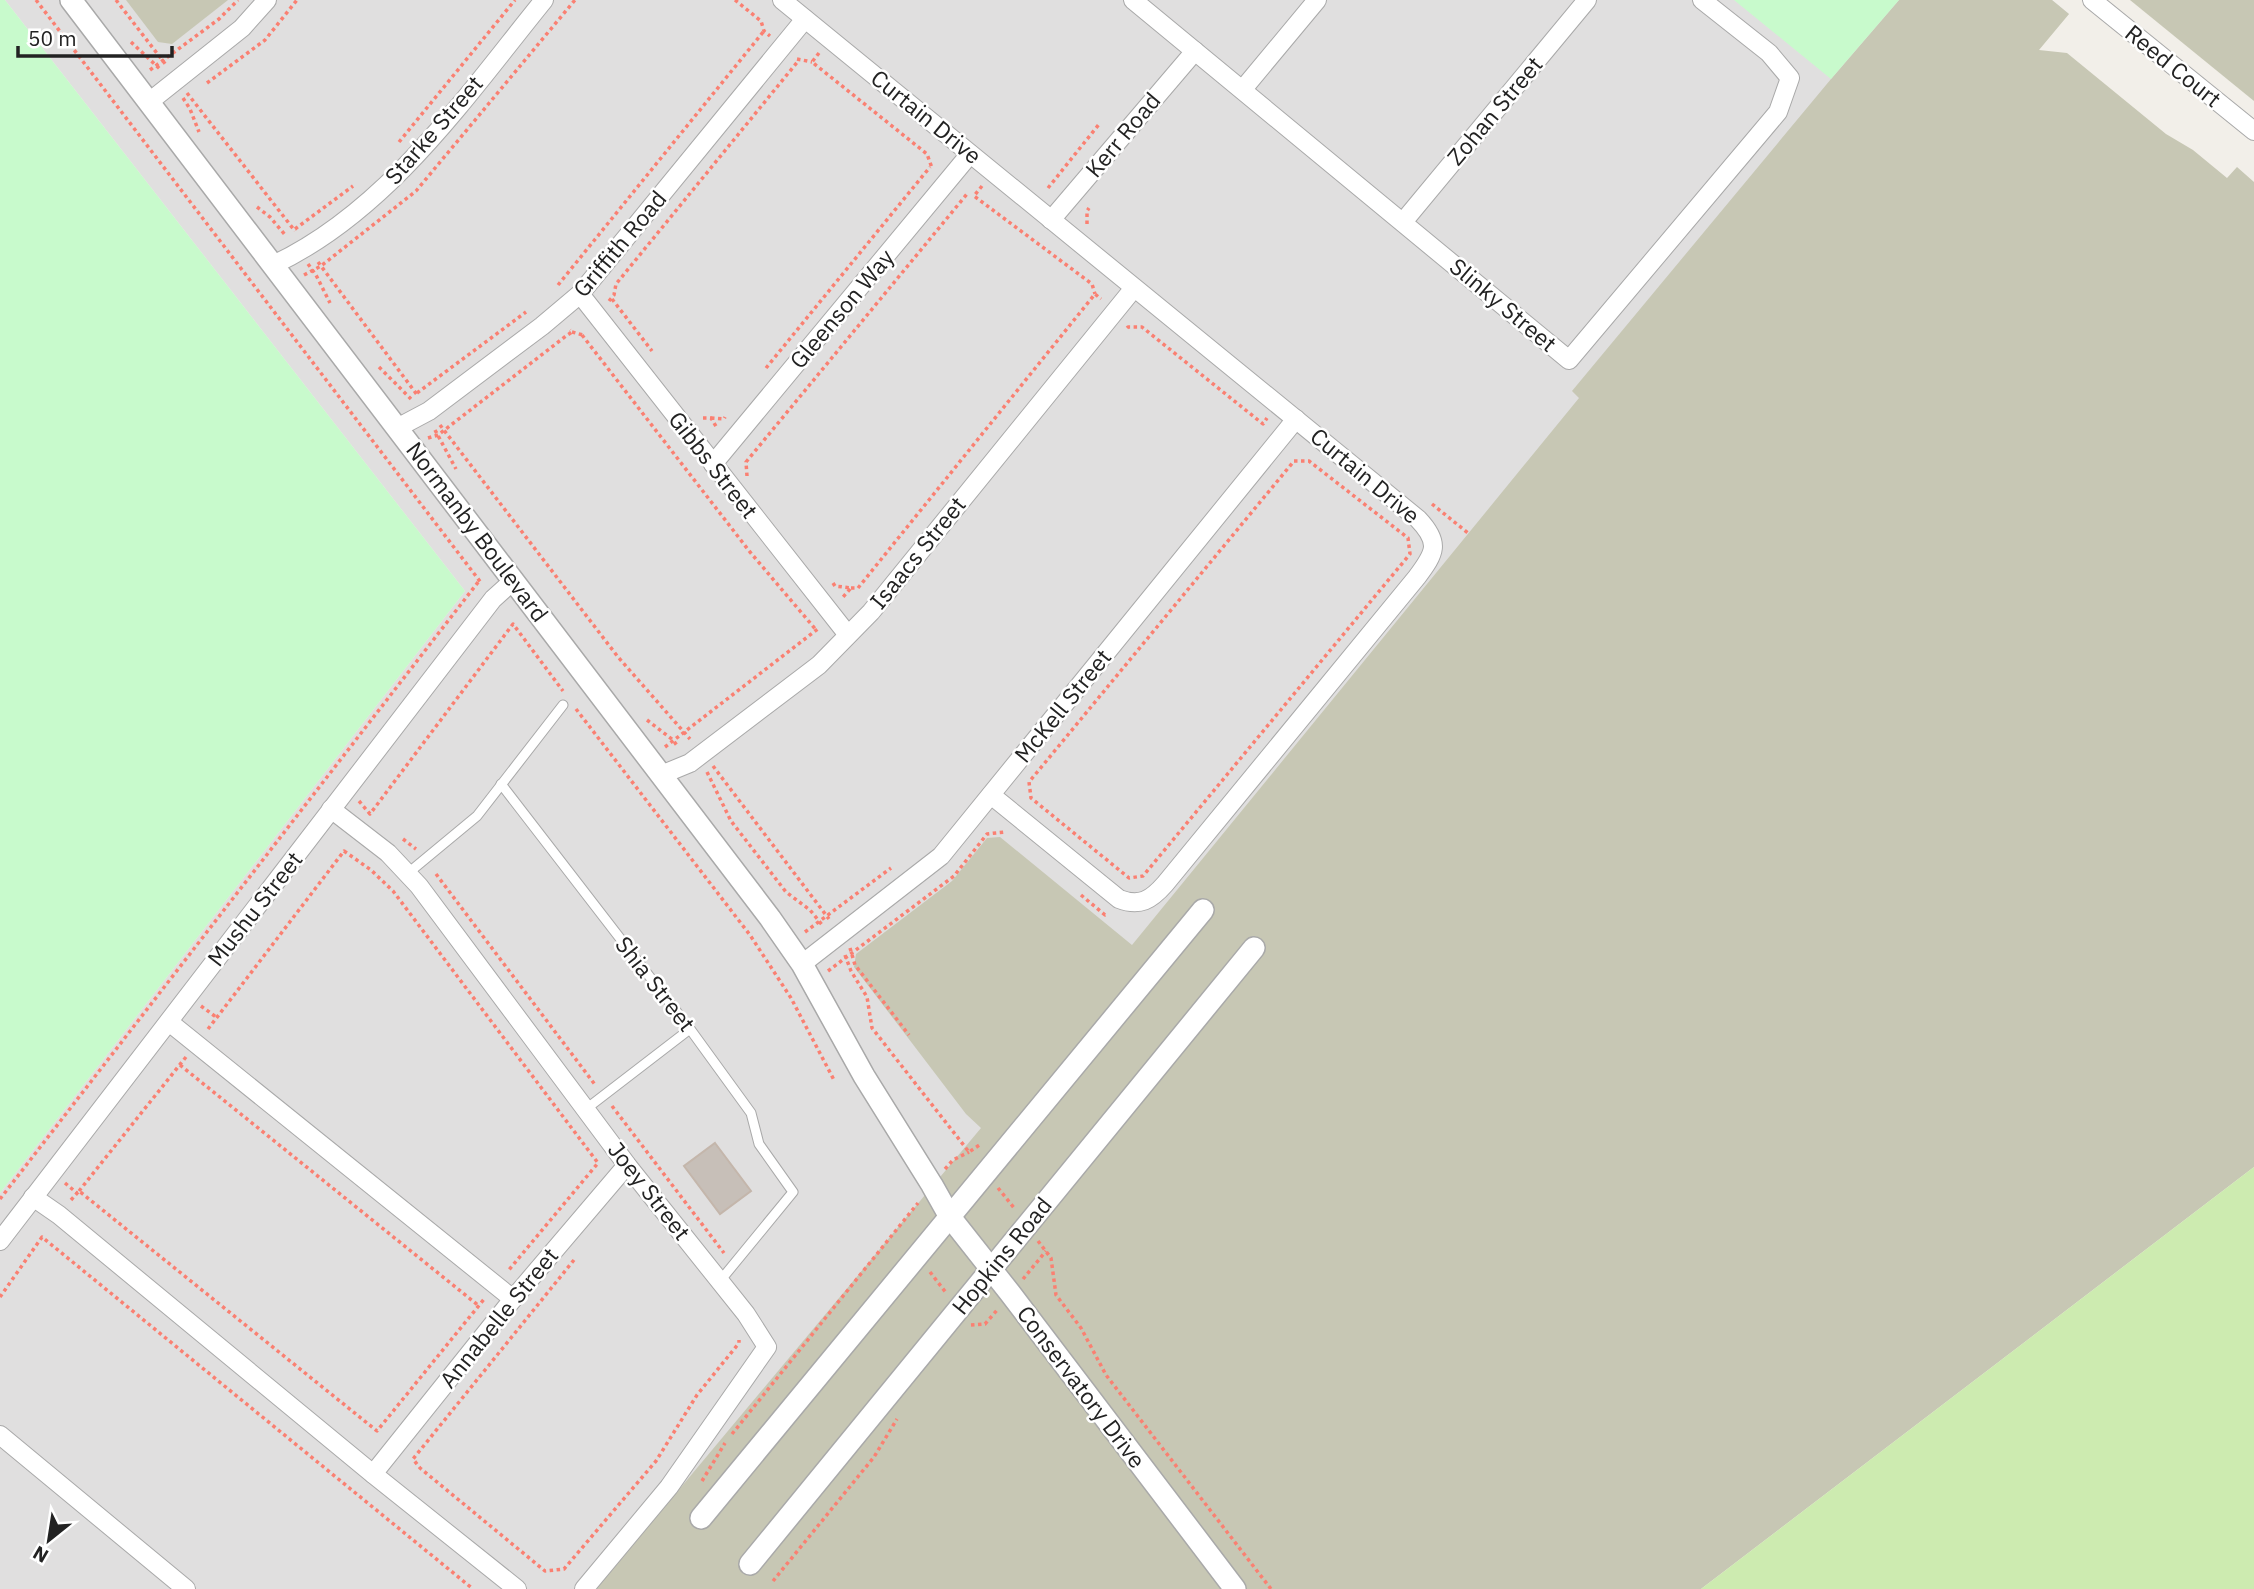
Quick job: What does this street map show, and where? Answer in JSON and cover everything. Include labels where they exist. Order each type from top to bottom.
[{"type":"street","name":"Normanby Boulevard","points":[[71,0],[770,918],[802,964],[864,1076]]},
{"type":"street","points":[[149,102],[242,28],[267,0]]},
{"type":"street","name":"Starke Street","points":[[273,265],[302,250],[376,195],[417,155],[544,0]]},
{"type":"street","name":"Curtain Drive","points":[[782,0],[1418,519],[1432,538],[1435,547],[1417,577],[1165,884],[1148,900],[1139,904],[1119,900]]},
{"type":"street","name":"Slinky Street","points":[[1133,0],[1570,360],[1778,112],[1790,78],[1769,53],[1702,0]]},
{"type":"street","points":[[1243,89],[1317,0]]},
{"type":"street","name":"Zohan Street","points":[[1403,222],[1587,0]]},
{"type":"street","name":"Reed Court","points":[[2092,0],[2254,131]]},
{"type":"street","name":"Griffith Road","points":[[397,428],[427,413],[580,294],[805,19]]},
{"type":"street","name":"Kerr Road","points":[[1051,220],[1195,51]]},
{"type":"street","name":"Gleenson Way","points":[[713,464],[970,154]]},
{"type":"street","name":"Isaacs Street","points":[[661,775],[690,762],[818,665],[871,612],[1134,288]]},
{"type":"street","name":"Gibbs Street","points":[[580,294],[848,635]]},
{"type":"street","name":"McKell Street","points":[[802,964],[941,856],[1296,419]]},
{"type":"street","name":"Mushu Street","points":[[0,1241],[493,599],[513,580]]},
{"type":"street","points":[[991,795],[1119,900]]},
{"type":"street","name":"Joey Street","points":[[331,809],[387,853],[419,886],[627,1165],[746,1314],[767,1347],[669,1487],[584,1589]]},
{"type":"street","points":[[701,1518],[1203,911]]},
{"type":"street","name":"Hopkins Road","points":[[750,1564],[1254,947]]},
{"type":"street","points":[[169,1022],[513,1299]]},
{"type":"street","name":"Conservatory Drive","points":[[864,1076],[950,1217],[1235,1589]]},
{"type":"street","name":"Annabelle Street","points":[[373,1474],[513,1299],[627,1165]]},
{"type":"street","points":[[33,1197],[59,1215],[517,1589]]},
{"type":"street","points":[[0,1435],[186,1589]]},
{"type":"lane","points":[[408,874],[477,816],[565,701]]},
{"type":"lane","name":"Shia Street","points":[[501,785],[691,1029],[751,1113],[759,1144],[793,1192],[720,1281]]},
{"type":"lane","points":[[586,1109],[691,1029]]},
{"type":"path","points":[[36,0],[513,624],[565,701]]},
{"type":"path","points":[[116,0],[163,62],[205,141]]},
{"type":"path","points":[[134,82],[219,19],[237,0]]},
{"type":"path","points":[[393,149],[515,0]]},
{"type":"path","points":[[558,285],[764,31]]},
{"type":"path","points":[[124,36],[174,80],[294,230],[332,307]]},
{"type":"path","points":[[830,40],[812,62],[927,154],[930,167],[967,194],[974,196]]},
{"type":"path","points":[[582,335],[612,299],[616,284],[799,60]]},
{"type":"path","points":[[1048,188],[1100,123]]},
{"type":"path","points":[[758,377],[930,167]]},
{"type":"path","points":[[241,270],[258,246],[286,236],[359,181]]},
{"type":"path","points":[[747,477],[746,461],[967,194]]},
{"type":"path","points":[[1087,226],[1087,211],[1094,201]]},
{"type":"path","points":[[253,204],[270,217],[302,250],[416,394],[463,479]]},
{"type":"path","points":[[1006,221],[1092,284],[1095,294],[1134,327]]},
{"type":"path","points":[[827,576],[835,586],[858,588],[1095,294]]},
{"type":"path","points":[[612,299],[653,354]]},
{"type":"path","points":[[366,432],[382,408],[411,398],[528,310]]},
{"type":"path","points":[[1119,337],[1128,327],[1142,327],[1263,424],[1278,405]]},
{"type":"path","points":[[572,332],[582,335],[751,552],[817,631]]},
{"type":"path","points":[[375,363],[427,413],[618,657],[685,732],[817,631],[851,587]]},
{"type":"path","points":[[695,408],[704,419],[723,419],[732,408]]},
{"type":"path","points":[[710,418],[729,445]]},
{"type":"path","points":[[1294,461],[1309,461],[1408,538],[1410,554],[1143,876],[1129,878],[1031,798],[1029,782],[1294,461]]},
{"type":"path","points":[[1426,499],[1468,533]]},
{"type":"path","points":[[0,1199],[479,580]]},
{"type":"path","points":[[370,814],[513,624]]},
{"type":"path","points":[[575,706],[750,935],[791,998],[834,1080]]},
{"type":"path","points":[[642,716],[673,740],[690,762],[706,771],[731,821],[786,892],[810,910],[853,952],[855,965],[909,1035]]},
{"type":"path","points":[[1024,755],[1040,769]]},
{"type":"path","points":[[721,762],[713,766],[826,915],[851,971],[867,997],[872,1028],[969,1152],[989,1139]]},
{"type":"path","points":[[853,952],[954,876],[987,834],[1003,831],[1013,839]]},
{"type":"path","points":[[826,915],[892,867]]},
{"type":"path","points":[[1075,890],[1105,915],[1129,888],[1129,878]]},
{"type":"path","points":[[180,1065],[479,1306]]},
{"type":"path","points":[[700,1484],[729,1438],[897,1229]]},
{"type":"path","points":[[0,1297],[41,1237],[473,1589]]},
{"type":"path","points":[[1046,1251],[1051,1258],[1056,1295],[1081,1328],[1106,1375],[1271,1589]]},
{"type":"path","points":[[575,1259],[413,1459],[420,1468],[545,1571],[564,1569],[656,1461],[696,1395],[739,1343],[739,1334]]},
{"type":"path","points":[[773,1581],[874,1457],[902,1410]]},
{"type":"shaded area","points":[[5,0],[2052,0],[2069,14],[2038,50],[1287,1589],[0,1589],[0,1193],[465,591]]},
{"type":"shaded area","points":[[126,0],[228,0],[172,44],[158,42]]},
{"type":"shaded area","points":[[1899,0],[2052,0],[2069,14],[2039,50],[2067,53],[2166,134],[2193,150],[2227,178],[2237,167],[2254,182],[2254,1167],[1701,1589],[596,1589],[981,1128],[966,1114],[854,967],[856,954],[952,881],[987,838],[1000,837],[1132,945],[1579,398],[1572,391]]},
{"type":"shaded area","points":[[2130,0],[2254,0],[2254,101]]},
{"type":"green space","points":[[0,0],[5,0],[465,591],[0,1193]]},
{"type":"green space","points":[[1734,0],[1899,0],[1831,79]]},
{"type":"green space","points":[[2254,1167],[2254,1589],[1701,1589]]},
{"type":"building","points":[[715,1143],[751,1191],[720,1214],[684,1166]]}]
